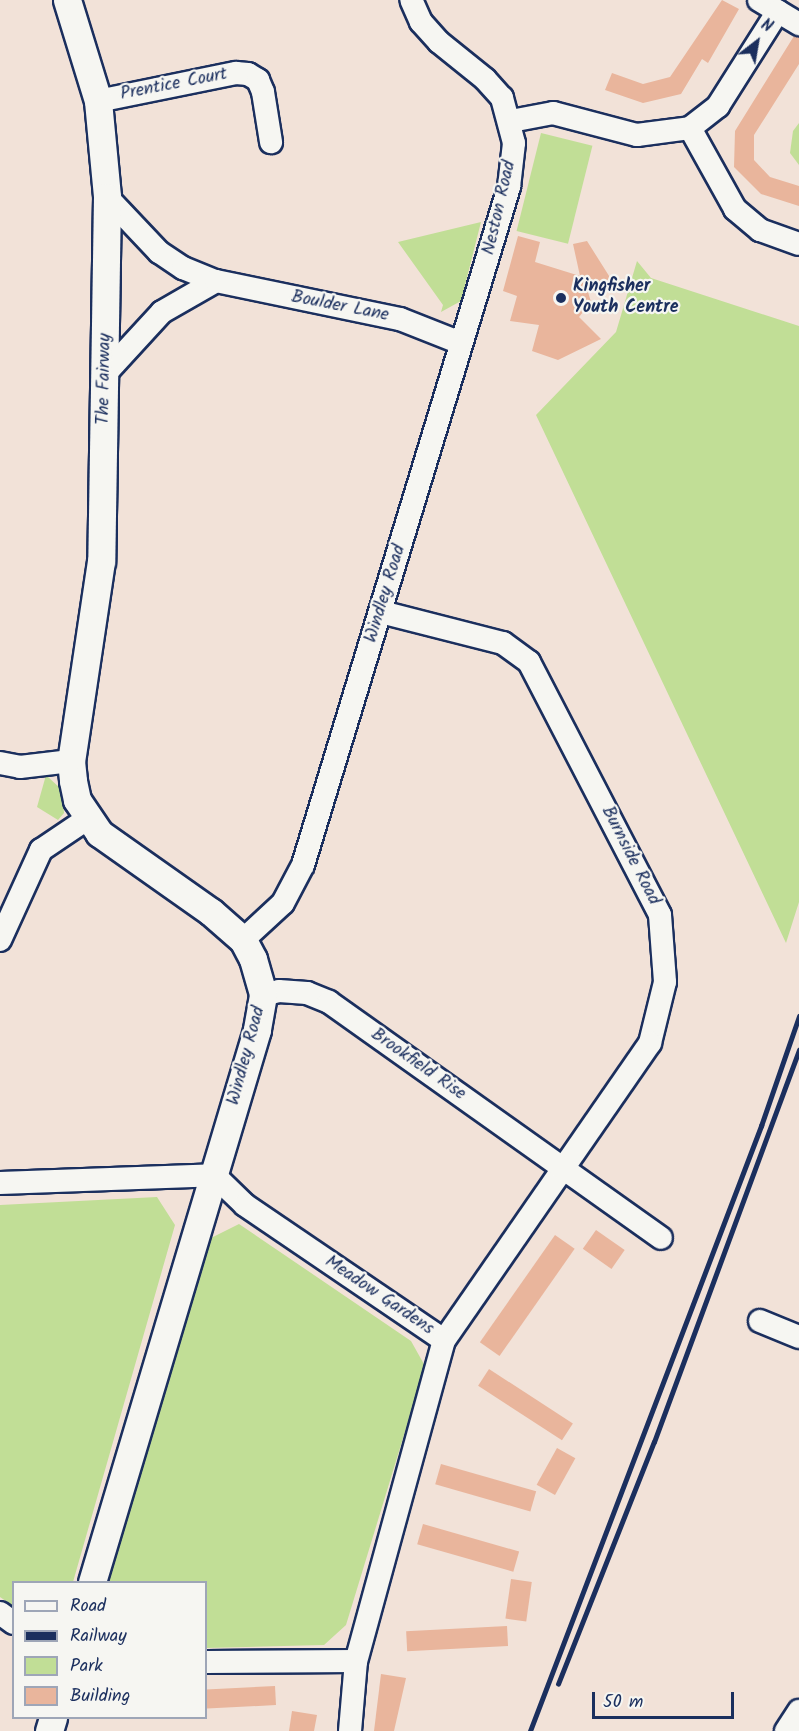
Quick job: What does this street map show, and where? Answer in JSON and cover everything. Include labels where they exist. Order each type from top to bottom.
[{"type":"street","name":"The Fairway","points":[[67,0],[98,101],[107,197],[101,561],[71,761]]},
{"type":"street","name":"Neston Road","points":[[411,0],[421,21],[439,42],[485,79],[502,98],[511,121],[514,143],[509,187],[476,304],[461,344]]},
{"type":"street","points":[[511,121],[553,113],[637,135],[690,128],[718,106],[769,6],[799,24]]},
{"type":"street","name":"Prentice Court","points":[[98,101],[236,73],[248,74],[258,80],[263,92],[271,142]]},
{"type":"street","points":[[690,128],[735,209],[760,230],[799,244]]},
{"type":"street","name":"Boulder Lane","points":[[107,197],[159,252],[183,268],[216,281],[400,319],[461,344]]},
{"type":"street","points":[[105,374],[162,312],[216,281]]},
{"type":"street","name":"Windley Road","points":[[92,1581],[257,1030],[263,996],[253,959],[243,940],[282,903],[303,865],[461,344]]},
{"type":"street","name":"Burnside Road","points":[[381,612],[503,643],[529,662],[660,915],[664,982],[650,1043],[444,1340]]},
{"type":"street","points":[[0,763],[20,767],[71,761],[77,800],[87,819],[113,844],[211,912],[243,940]]},
{"type":"street","points":[[0,940],[41,850],[87,819]]},
{"type":"street","name":"Brookfield Rise","points":[[263,996],[279,991],[307,993],[328,1002],[661,1238]]},
{"type":"street","points":[[0,1183],[214,1175]]},
{"type":"street","name":"Meadow Gardens","points":[[214,1175],[245,1205],[444,1340],[356,1661],[350,1731]]},
{"type":"street","points":[[760,1321],[799,1337]]},
{"type":"street","points":[[207,1662],[356,1661]]},
{"type":"street","points":[[786,1731],[799,1711]]},
{"type":"green space","points":[[799,123],[799,165],[790,153],[793,131]]},
{"type":"green space","points":[[541,133],[592,146],[568,244],[517,231]]},
{"type":"green space","points":[[481,222],[461,301],[441,312],[443,305],[398,242]]},
{"type":"green space","points":[[637,261],[651,278],[799,326],[799,902],[786,943],[536,415],[616,332]]},
{"type":"green space","points":[[46,775],[62,790],[64,813],[58,820],[37,807]]},
{"type":"green space","points":[[157,1197],[175,1225],[73,1581],[12,1581],[12,1605],[0,1597],[0,1205]]},
{"type":"green space","points":[[239,1224],[411,1341],[425,1366],[346,1625],[324,1645],[207,1648],[207,1581],[106,1581],[207,1240]]},
{"type":"building","points":[[722,0],[739,9],[708,63],[702,59],[681,94],[643,103],[605,90],[612,73],[643,84],[670,77]]},
{"type":"building","points":[[794,36],[799,37],[799,64],[754,135],[754,160],[770,177],[799,186],[799,206],[761,194],[734,167],[735,131]]},
{"type":"building","name":"Kingfisher Youth Centre","points":[[518,236],[540,242],[535,262],[580,276],[573,244],[587,241],[611,279],[586,285],[591,302],[579,317],[601,339],[558,360],[532,351],[539,325],[510,321],[517,296],[503,291]]},
{"type":"building","points":[[596,1230],[625,1250],[611,1269],[583,1249]]},
{"type":"building","points":[[555,1235],[575,1249],[500,1356],[480,1342]]},
{"type":"building","points":[[489,1369],[573,1423],[562,1440],[478,1386]]},
{"type":"building","points":[[557,1448],[575,1458],[555,1495],[537,1485]]},
{"type":"building","points":[[441,1464],[536,1491],[530,1511],[435,1484]]},
{"type":"building","points":[[423,1524],[519,1552],[513,1572],[417,1544]]},
{"type":"building","points":[[511,1579],[532,1582],[526,1622],[505,1619]]},
{"type":"building","points":[[507,1626],[508,1646],[407,1651],[406,1631]]},
{"type":"building","points":[[381,1674],[406,1678],[394,1731],[374,1731]]},
{"type":"building","points":[[275,1686],[276,1705],[207,1709],[207,1690]]},
{"type":"building","points":[[292,1711],[317,1715],[314,1731],[289,1731]]},
{"type":"railway","points":[[530,1731],[761,1126],[799,1016]]},
{"type":"railway","points":[[558,1684],[654,1442],[799,1050]]},
{"type":"place","name":"Kingfisher Youth Centre","points":[[561,298]]}]
